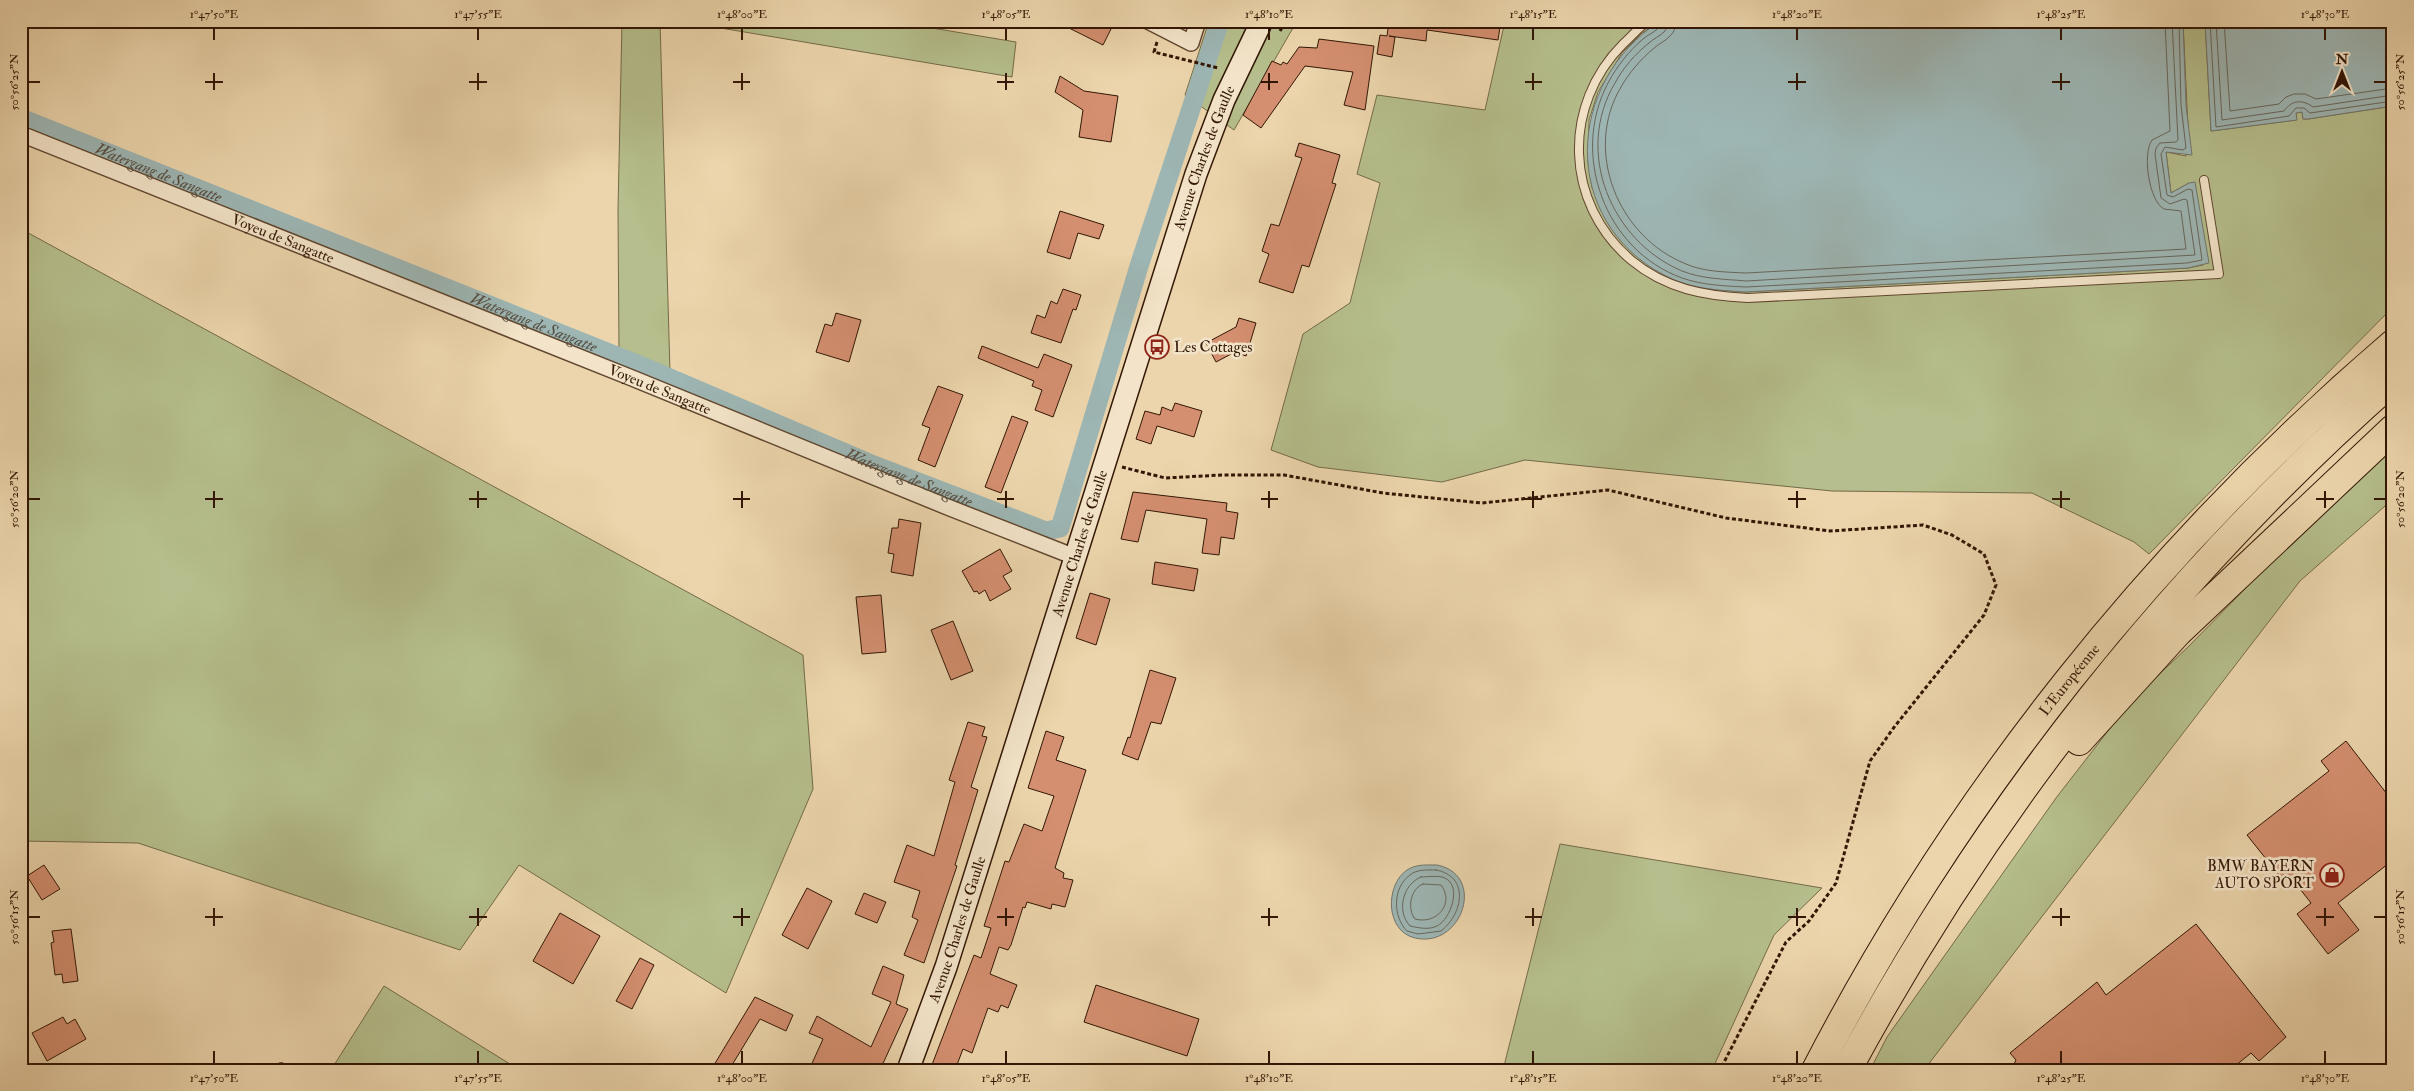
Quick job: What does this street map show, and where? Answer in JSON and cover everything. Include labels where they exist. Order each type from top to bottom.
[{"type":"highway","name":"L'Européenne","points":[[1816,1070],[1876,961],[1952,840],[2077,669],[2169,562],[2242,485],[2318,410],[2393,344]]},
{"type":"highway","name":"L'Européenne","points":[[1847,1070],[1879,1011],[1979,849],[2042,760],[2120,660],[2208,559],[2264,501],[2393,380]]},
{"type":"highway","points":[[1879,1011],[2029,805],[2106,709],[2184,626],[2393,429]]},
{"type":"main road","name":"Avenue Charles de Gaulle","points":[[908,1070],[940,986],[1199,165],[1224,100],[1262,21]]},
{"type":"street","points":[[1148,21],[1191,43],[1198,21]]},
{"type":"street","name":"Voyeu de Sangatte","points":[[21,134],[1075,557]]},
{"type":"lane","points":[[1648,21],[1616,52],[1594,82],[1586,101],[1582,119],[1578,149],[1579,170],[1586,196],[1598,220],[1631,260],[1652,274],[1690,292],[1748,298],[2219,274],[2204,180]]},
{"type":"path","points":[[1196,63],[1221,69]]},
{"type":"path","points":[[1104,463],[1165,478],[1222,475],[1284,476],[1383,493],[1482,503],[1608,490],[1726,518],[1830,531],[1923,525],[1952,535],[1984,554],[1996,585],[1984,615],[1895,726],[1870,761],[1836,883],[1809,920],[1786,942],[1720,1070]]},
{"type":"green space","points":[[622,21],[660,21],[670,372],[619,352],[618,210]]},
{"type":"green space","points":[[679,21],[890,21],[1016,42],[1012,77]]},
{"type":"green space","points":[[1209,21],[1297,21],[1234,130],[1185,95]]},
{"type":"green space","points":[[1505,21],[1660,21],[1641,34],[1622,53],[1598,92],[1589,120],[1588,162],[1592,188],[1664,275],[1697,288],[1745,292],[2188,268],[2203,265],[2189,183],[2171,193],[2166,152],[2186,156],[2188,128],[2183,21],[2205,21],[2211,131],[2296,120],[2296,113],[2302,112],[2303,119],[2308,119],[2393,106],[2393,307],[2149,554],[2134,542],[2032,493],[1832,491],[1525,460],[1442,482],[1318,467],[1271,450],[1303,334],[1350,303],[1380,183],[1357,174],[1377,95],[1485,110]]},
{"type":"green space","points":[[21,229],[803,655],[813,789],[726,993],[519,865],[460,950],[138,843],[21,841]]},
{"type":"green space","points":[[2393,448],[2393,499],[2300,581],[1924,1070],[1870,1070],[1887,1037],[2056,798],[2132,700],[2188,647],[2351,481]]},
{"type":"green space","points":[[1560,844],[1822,888],[1774,935],[1712,1070],[1503,1070]]},
{"type":"green space","points":[[384,986],[510,1064],[506,1070],[331,1070]]},
{"type":"water","points":[[1660,21],[2183,21],[2186,105],[2192,155],[2166,152],[2171,193],[2189,183],[2195,182],[2209,263],[2188,268],[1745,292],[1704,288],[1674,280],[1630,251],[1606,221],[1592,187],[1587,151],[1592,114],[1606,79],[1629,47]]},
{"type":"water","points":[[2205,21],[2393,21],[2393,106],[2308,119],[2303,119],[2302,112],[2296,113],[2297,120],[2211,131]]},
{"type":"water","points":[[1421,865],[1437,865],[1452,871],[1461,882],[1464,895],[1462,909],[1456,922],[1445,933],[1431,938],[1415,938],[1405,934],[1398,927],[1393,917],[1392,896],[1395,886],[1400,877],[1410,868]]},
{"type":"building","points":[[1055,21],[1102,21],[1112,27],[1103,45]]},
{"type":"building","points":[[1389,21],[1501,21],[1498,40],[1427,30],[1426,41],[1389,36],[1395,37],[1392,57],[1377,54],[1380,35],[1387,36]]},
{"type":"building","points":[[1319,39],[1374,46],[1365,110],[1344,105],[1353,72],[1305,66],[1261,128],[1243,115],[1272,61],[1281,65],[1283,62],[1287,64],[1299,47],[1317,48]]},
{"type":"building","points":[[1060,76],[1084,91],[1118,96],[1111,142],[1079,137],[1083,110],[1055,92]]},
{"type":"building","points":[[1299,143],[1340,155],[1332,183],[1336,184],[1309,267],[1302,265],[1293,293],[1259,282],[1269,254],[1262,251],[1271,224],[1279,226],[1302,158],[1295,156]]},
{"type":"building","points":[[1060,211],[1104,225],[1099,239],[1078,233],[1070,259],[1047,252]]},
{"type":"building","points":[[1063,289],[1081,295],[1076,310],[1073,309],[1061,343],[1031,333],[1037,315],[1045,318],[1051,301],[1057,304]]},
{"type":"building","points":[[836,313],[861,320],[849,362],[816,352],[825,324],[832,326]]},
{"type":"building","points":[[1239,318],[1256,323],[1246,356],[1235,352],[1216,362],[1206,343],[1236,327]]},
{"type":"building","points":[[982,346],[1038,368],[1044,354],[1072,365],[1053,417],[1035,410],[1042,390],[1032,386],[1034,381],[978,358]]},
{"type":"building","points":[[938,386],[963,395],[935,467],[918,460],[930,428],[922,425]]},
{"type":"building","points":[[1175,403],[1202,411],[1194,437],[1157,426],[1151,444],[1136,439],[1145,411],[1160,415],[1162,407],[1172,411]]},
{"type":"building","points":[[1012,416],[1028,422],[1001,493],[985,487]]},
{"type":"building","points":[[1133,492],[1227,503],[1226,511],[1238,513],[1234,539],[1221,537],[1219,555],[1202,553],[1207,519],[1146,510],[1138,542],[1121,539]]},
{"type":"building","points":[[899,519],[921,523],[913,576],[891,572],[894,554],[888,553],[892,528],[898,528]]},
{"type":"building","points":[[1000,549],[1012,571],[1003,576],[1011,589],[990,601],[985,590],[979,594],[977,591],[974,592],[962,571]]},
{"type":"building","points":[[1155,562],[1198,569],[1194,591],[1152,584]]},
{"type":"building","points":[[1090,593],[1110,599],[1096,645],[1076,638]]},
{"type":"building","points":[[881,595],[886,652],[862,654],[856,597]]},
{"type":"building","points":[[953,621],[973,671],[951,680],[931,630]]},
{"type":"building","points":[[1150,670],[1176,678],[1161,724],[1151,722],[1138,760],[1122,754],[1128,737],[1130,738]]},
{"type":"building","points":[[968,722],[985,727],[982,736],[987,737],[971,787],[978,790],[955,865],[957,866],[924,963],[904,955],[918,920],[912,917],[920,891],[894,882],[907,845],[934,856],[955,782],[949,780]]},
{"type":"building","points":[[1046,731],[1064,737],[1056,760],[1086,770],[1055,868],[1064,873],[1063,878],[1073,880],[1065,907],[1052,904],[1051,909],[1027,902],[1025,908],[1023,907],[1011,945],[1008,950],[999,947],[990,974],[1017,985],[1008,1008],[1001,1005],[998,1012],[988,1008],[972,1053],[963,1049],[955,1070],[930,1070],[974,955],[981,958],[991,928],[984,926],[1005,861],[1009,862],[1024,824],[1042,831],[1054,796],[1028,788]]},
{"type":"building","points":[[2346,741],[2387,794],[2393,789],[2393,860],[2338,903],[2359,930],[2328,954],[2297,914],[2311,903],[2289,875],[2282,879],[2247,835],[2329,771],[2321,761]]},
{"type":"building","points":[[44,865],[60,889],[42,900],[27,876]]},
{"type":"building","points":[[807,888],[832,901],[808,949],[782,935]]},
{"type":"building","points":[[864,893],[886,902],[877,923],[855,914]]},
{"type":"building","points":[[560,913],[600,936],[573,984],[533,961]]},
{"type":"building","points":[[2196,924],[2286,1037],[2259,1061],[2251,1053],[2230,1070],[2011,1070],[2016,1060],[2010,1053],[2097,982],[2106,995]]},
{"type":"building","points":[[71,929],[78,981],[63,983],[62,974],[55,975],[51,943],[54,942],[52,931]]},
{"type":"building","points":[[640,958],[654,965],[632,1009],[616,1001]]},
{"type":"building","points":[[883,966],[904,975],[896,1004],[908,1009],[880,1070],[809,1070],[823,1039],[809,1033],[817,1016],[871,1047],[891,1002],[872,994]]},
{"type":"building","points":[[1096,985],[1199,1019],[1187,1056],[1084,1022]]},
{"type":"building","points":[[755,997],[793,1015],[786,1031],[760,1019],[729,1070],[711,1070]]},
{"type":"building","points":[[63,1017],[67,1024],[75,1019],[86,1039],[47,1061],[32,1033]]},
{"type":"waterway","name":"Watergang de Sangatte","points":[[21,118],[637,364],[869,463],[1046,531],[1060,528],[1140,263],[1220,21]]},
{"type":"place","name":"Les Cottages","points":[[1157,347]]},
{"type":"place","name":"BMW BAYERN AUTO SPORT","points":[[2332,875]]}]
